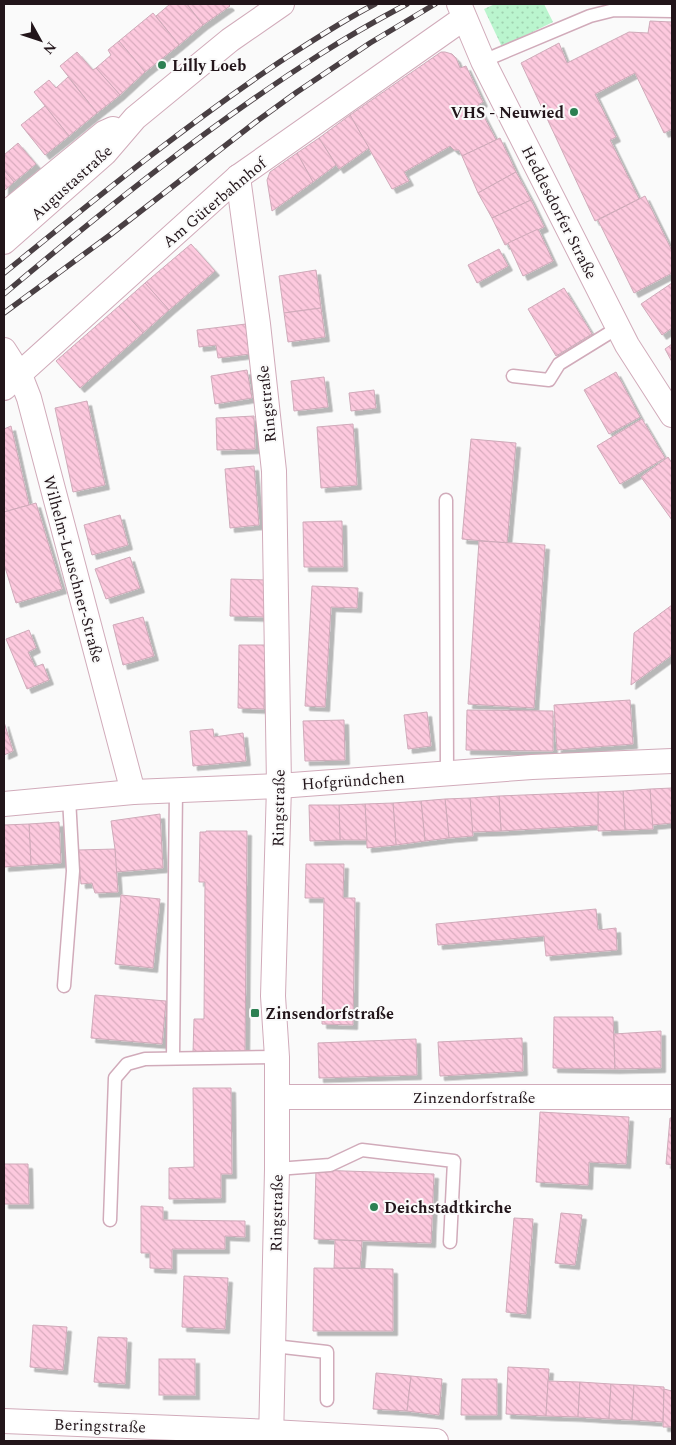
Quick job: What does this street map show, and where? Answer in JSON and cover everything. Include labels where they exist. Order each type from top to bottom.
[{"type":"street","name":"Augustastraße","points":[[4,242],[106,153],[134,118],[230,40],[282,4]]},
{"type":"street","name":"Heddesdorfer Straße","points":[[462,11],[484,61],[627,345],[672,415]]},
{"type":"street","name":"Am Güterbahnhof","points":[[12,382],[238,177],[462,11]]},
{"type":"street","name":"Augustastraße","points":[[4,215],[104,133],[134,118]]},
{"type":"street","name":"Ringstraße","points":[[238,177],[258,324],[274,471],[279,786],[273,996],[277,1056],[277,1169],[272,1437]]},
{"type":"street","name":"Wilhelm-Leuschner-Straße","points":[[4,350],[12,382],[32,408],[133,792]]},
{"type":"street","name":"Hofgründchen","points":[[4,804],[133,792],[279,786],[532,768],[672,761]]},
{"type":"street","name":"Zinzendorfstraße","points":[[277,1097],[672,1096]]},
{"type":"street","name":"Beringstraße","points":[[4,1421],[272,1437],[436,1441]]},
{"type":"lane","points":[[484,61],[590,16],[614,10],[672,11]]},
{"type":"lane","points":[[513,376],[549,380],[559,364],[618,327]]},
{"type":"lane","points":[[446,500],[447,774]]},
{"type":"lane","points":[[173,1058],[176,790]]},
{"type":"lane","points":[[64,986],[73,871],[69,798]]},
{"type":"lane","points":[[110,1220],[115,1078],[128,1064],[145,1058],[277,1056]]},
{"type":"lane","points":[[277,1169],[330,1165],[362,1150],[454,1161],[450,1242]]},
{"type":"lane","points":[[274,1346],[327,1352],[327,1400]]},
{"type":"green space","points":[[495,4],[544,4],[553,22],[502,47],[484,9]]},
{"type":"building","points":[[170,4],[187,4],[203,25],[179,45],[156,16]]},
{"type":"building","points":[[187,4],[228,4],[230,6],[203,25]]},
{"type":"building","points":[[153,13],[179,45],[145,72],[119,41]]},
{"type":"building","name":"VHS - Neuwied","points":[[650,21],[672,22],[672,129],[664,133],[635,73],[595,94],[616,137],[610,140],[639,199],[595,221],[521,63],[559,43],[567,63],[629,32],[648,33]]},
{"type":"building","points":[[119,41],[145,72],[120,95],[96,68],[111,55],[108,50]]},
{"type":"building","points":[[77,52],[93,70],[96,68],[120,95],[97,113],[60,66]]},
{"type":"building","points":[[441,52],[452,54],[460,68],[466,66],[483,102],[478,105],[496,140],[462,156],[459,150],[454,150],[450,146],[404,172],[409,181],[392,189],[350,115]]},
{"type":"building","points":[[68,77],[97,113],[69,136],[34,92],[49,80],[56,88]]},
{"type":"building","points":[[45,106],[69,136],[45,155],[21,125]]},
{"type":"building","points":[[350,115],[369,148],[339,169],[319,138]]},
{"type":"building","points":[[319,138],[336,165],[313,182],[297,153]]},
{"type":"building","points":[[500,138],[516,172],[478,193],[462,156]]},
{"type":"building","points":[[18,143],[36,164],[14,182],[4,170],[4,155]]},
{"type":"building","points":[[297,153],[313,182],[272,211],[267,180],[270,172]]},
{"type":"building","points":[[4,170],[14,182],[4,191]]},
{"type":"building","points":[[516,172],[531,200],[492,218],[478,193]]},
{"type":"building","points":[[645,196],[672,251],[672,273],[634,293],[598,220]]},
{"type":"building","points":[[531,200],[544,227],[505,245],[492,218]]},
{"type":"building","points":[[538,229],[553,261],[523,276],[508,243]]},
{"type":"building","points":[[191,244],[215,271],[169,310],[145,283]]},
{"type":"building","points":[[499,249],[508,266],[477,283],[468,265]]},
{"type":"building","points":[[316,270],[321,308],[284,313],[279,276]]},
{"type":"building","points":[[145,283],[169,310],[143,333],[119,306]]},
{"type":"building","points":[[672,283],[672,328],[662,335],[641,304]]},
{"type":"building","points":[[564,288],[592,334],[556,356],[528,309]]},
{"type":"building","points":[[119,306],[143,333],[80,388],[56,361]]},
{"type":"building","points":[[321,308],[325,337],[288,342],[284,313]]},
{"type":"building","points":[[246,324],[250,354],[218,358],[216,345],[199,347],[197,330]]},
{"type":"building","points":[[672,344],[672,362],[665,349]]},
{"type":"building","points":[[247,370],[252,398],[215,404],[211,376]]},
{"type":"building","points":[[616,372],[640,417],[609,434],[584,390]]},
{"type":"building","points":[[324,377],[328,407],[294,411],[291,381]]},
{"type":"building","points":[[374,390],[376,408],[351,411],[349,393]]},
{"type":"building","points":[[87,401],[105,485],[73,492],[55,408]]},
{"type":"building","points":[[254,416],[255,449],[217,450],[216,418]]},
{"type":"building","points":[[642,419],[665,458],[620,484],[597,446]]},
{"type":"building","points":[[353,424],[357,485],[321,488],[317,427]]},
{"type":"building","points":[[11,426],[29,505],[4,512],[4,429]]},
{"type":"building","points":[[471,439],[516,443],[507,543],[462,539]]},
{"type":"building","points":[[668,457],[672,463],[672,520],[641,477]]},
{"type":"building","points":[[254,466],[259,525],[230,528],[225,469]]},
{"type":"building","points":[[36,503],[62,589],[16,603],[4,564],[4,512]]},
{"type":"building","points":[[120,515],[128,545],[92,555],[84,525]]},
{"type":"building","points":[[342,521],[343,567],[304,567],[303,522]]},
{"type":"building","points":[[479,541],[545,545],[534,708],[468,704]]},
{"type":"building","points":[[130,557],[140,588],[106,599],[95,569]]},
{"type":"building","points":[[231,579],[266,580],[265,617],[230,616]]},
{"type":"building","points":[[312,586],[358,588],[357,608],[331,607],[325,707],[305,706]]},
{"type":"building","points":[[672,605],[672,655],[631,685],[634,633]]},
{"type":"building","points":[[143,617],[154,656],[123,665],[113,625]]},
{"type":"building","points":[[29,630],[36,648],[28,652],[35,667],[43,664],[49,680],[27,689],[6,639]]},
{"type":"building","points":[[239,645],[265,645],[264,709],[238,708]]},
{"type":"building","points":[[630,700],[633,744],[557,750],[554,705]]},
{"type":"building","points":[[467,710],[553,711],[553,751],[466,750]]},
{"type":"building","points":[[427,712],[431,746],[408,749],[404,715]]},
{"type":"building","points":[[344,720],[345,760],[305,761],[303,721]]},
{"type":"building","points":[[4,722],[13,751],[4,755]]},
{"type":"building","points":[[213,729],[214,737],[243,733],[246,761],[193,766],[190,731]]},
{"type":"building","points":[[672,788],[672,823],[652,825],[650,789]]},
{"type":"building","points":[[650,789],[653,829],[625,830],[623,791]]},
{"type":"building","points":[[623,791],[625,830],[598,831],[598,792]]},
{"type":"building","points":[[598,792],[598,825],[501,831],[499,796]]},
{"type":"building","points":[[499,796],[501,831],[472,832],[470,798]]},
{"type":"building","points":[[470,798],[473,836],[449,838],[445,799]]},
{"type":"building","points":[[445,799],[449,838],[425,841],[421,801]]},
{"type":"building","points":[[421,801],[425,841],[396,845],[393,803]]},
{"type":"building","points":[[393,803],[396,845],[367,848],[365,804]]},
{"type":"building","points":[[365,804],[367,840],[340,840],[339,805]]},
{"type":"building","points":[[309,805],[339,805],[340,840],[310,841]]},
{"type":"building","points":[[160,814],[163,868],[116,872],[111,821]]},
{"type":"building","points":[[59,822],[61,863],[31,865],[29,824]]},
{"type":"building","points":[[29,824],[31,865],[4,867],[4,825]]},
{"type":"building","points":[[247,831],[245,1053],[193,1052],[194,1019],[204,1019],[205,882],[199,882],[200,832]]},
{"type":"building","points":[[115,849],[118,892],[95,893],[92,883],[81,884],[78,850]]},
{"type":"building","points":[[306,864],[344,864],[343,898],[355,898],[353,1025],[322,1024],[324,898],[305,898]]},
{"type":"building","points":[[121,895],[160,899],[153,968],[115,964]]},
{"type":"building","points":[[596,909],[598,930],[616,928],[617,950],[546,956],[544,936],[438,945],[436,924]]},
{"type":"building","points":[[95,995],[166,1001],[162,1044],[91,1038]]},
{"type":"building","points":[[554,1017],[613,1017],[615,1069],[553,1068]]},
{"type":"building","points":[[661,1031],[661,1068],[615,1069],[614,1034]]},
{"type":"building","points":[[522,1038],[523,1071],[440,1076],[438,1042]]},
{"type":"building","points":[[416,1039],[417,1075],[319,1078],[318,1043]]},
{"type":"building","points":[[193,1088],[231,1088],[232,1174],[221,1174],[221,1198],[169,1199],[169,1168],[194,1167]]},
{"type":"building","points":[[540,1112],[629,1117],[626,1164],[589,1162],[588,1185],[536,1182]]},
{"type":"building","points":[[670,1118],[672,1118],[672,1165],[666,1164]]},
{"type":"building","points":[[4,1164],[28,1164],[29,1204],[4,1204]]},
{"type":"building","name":"Deichstadtkirche","points":[[316,1170],[434,1174],[431,1243],[314,1239]]},
{"type":"building","points":[[141,1206],[163,1207],[163,1220],[245,1221],[245,1237],[225,1236],[225,1249],[172,1249],[172,1269],[150,1268],[150,1253],[141,1253]]},
{"type":"building","points":[[561,1213],[582,1215],[575,1265],[555,1263]]},
{"type":"building","points":[[514,1218],[533,1219],[526,1314],[506,1312]]},
{"type":"building","points":[[335,1240],[362,1241],[360,1268],[334,1268]]},
{"type":"building","points":[[314,1268],[393,1269],[393,1331],[313,1331]]},
{"type":"building","points":[[184,1276],[228,1278],[225,1329],[182,1327]]},
{"type":"building","points":[[33,1325],[67,1327],[63,1370],[30,1367]]},
{"type":"building","points":[[98,1337],[127,1338],[125,1384],[94,1382]]},
{"type":"building","points":[[159,1359],[195,1359],[195,1395],[159,1395]]},
{"type":"building","points":[[508,1367],[549,1369],[546,1416],[506,1414]]},
{"type":"building","points":[[376,1373],[411,1376],[407,1411],[373,1409]]},
{"type":"building","points":[[411,1376],[442,1379],[439,1415],[407,1411]]},
{"type":"building","points":[[462,1379],[497,1379],[497,1415],[461,1415]]},
{"type":"building","points":[[548,1381],[580,1382],[578,1417],[546,1416]]},
{"type":"building","points":[[580,1382],[611,1384],[609,1419],[578,1417]]},
{"type":"building","points":[[611,1384],[634,1385],[632,1420],[609,1419]]},
{"type":"building","points":[[634,1385],[664,1387],[663,1422],[632,1420]]},
{"type":"building","points":[[664,1389],[672,1391],[672,1427],[663,1427]]},
{"type":"railway","points":[[4,273],[209,111],[281,61],[339,24],[375,4]]},
{"type":"railway","points":[[4,294],[118,200],[237,110],[330,48],[407,4]]},
{"type":"railway","points":[[4,313],[110,235],[297,92],[370,43],[435,4]]},
{"type":"place","name":"Lilly Loeb","points":[[162,65]]},
{"type":"place","name":"VHS - Neuwied","points":[[574,112]]},
{"type":"place","name":"Zinsendorfstraße","points":[[255,1013]]},
{"type":"place","name":"Deichstadtkirche","points":[[374,1207]]}]
